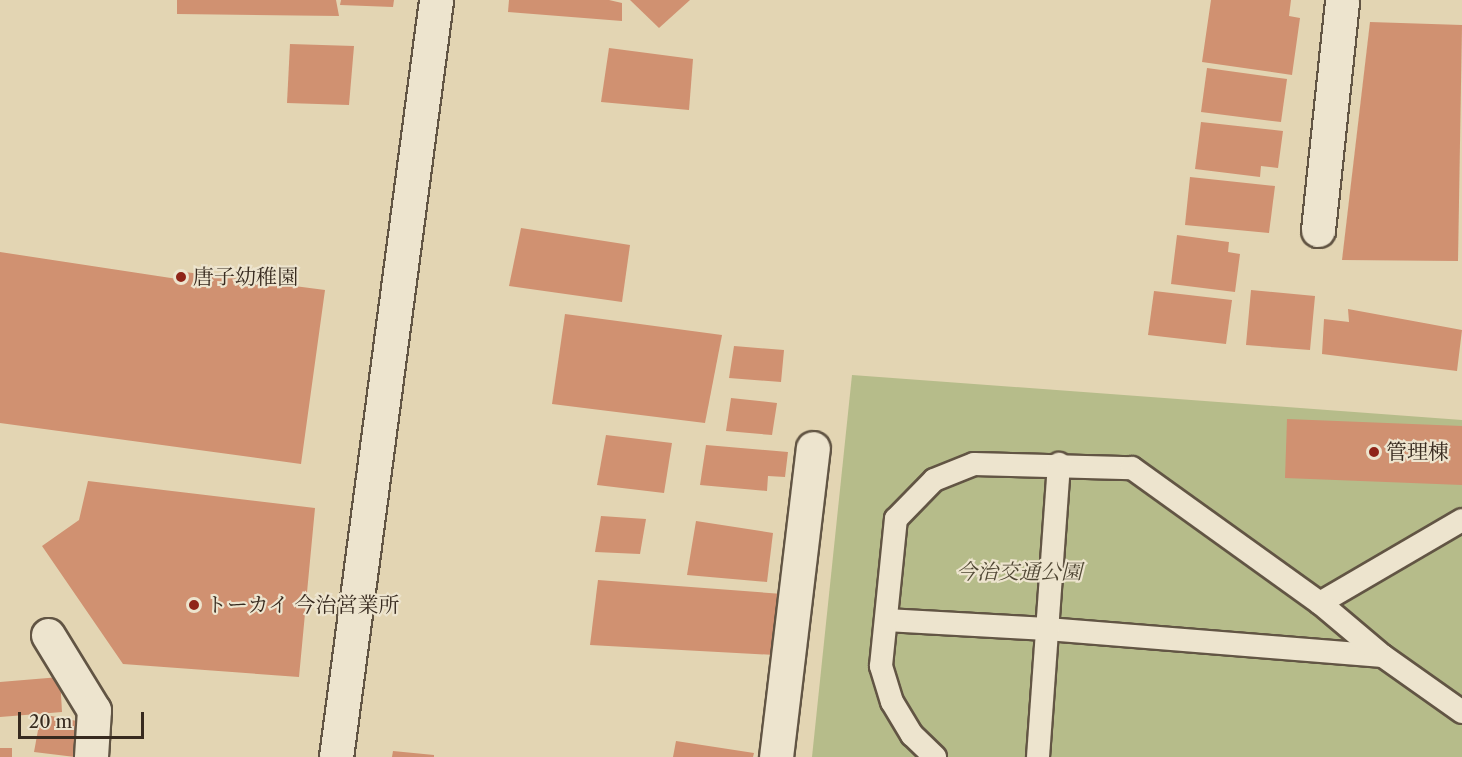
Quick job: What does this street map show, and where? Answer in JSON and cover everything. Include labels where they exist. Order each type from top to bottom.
[{"type":"street","points":[[336,757],[436,0]]},
{"type":"street","points":[[1318,230],[1342,0]]},
{"type":"street","points":[[776,757],[813,447]]},
{"type":"street","points":[[48,635],[94,710],[92,757]]},
{"type":"lane","points":[[935,757],[912,735],[892,702],[881,666],[896,519],[934,480],[974,464],[1059,464],[1132,468],[1320,603],[1383,656],[1462,712]]},
{"type":"lane","points":[[1038,757],[1059,464]]},
{"type":"lane","points":[[1320,603],[1462,520]]},
{"type":"lane","points":[[886,620],[1047,628],[1383,656]]},
{"type":"green space","name":"今治交通公園","points":[[852,375],[1462,420],[1462,757],[812,757]]},
{"type":"building","points":[[177,0],[336,0],[339,16],[177,14]]},
{"type":"building","points":[[341,0],[394,0],[393,7],[340,5]]},
{"type":"building","points":[[509,0],[609,0],[622,3],[622,21],[508,12]]},
{"type":"building","points":[[630,0],[690,0],[659,28]]},
{"type":"building","points":[[1211,0],[1291,0],[1289,16],[1300,18],[1292,75],[1202,62]]},
{"type":"building","points":[[1370,22],[1462,25],[1458,261],[1342,260]]},
{"type":"building","points":[[290,44],[354,46],[349,105],[287,103]]},
{"type":"building","points":[[609,48],[693,59],[689,110],[601,102]]},
{"type":"building","points":[[1207,68],[1287,79],[1281,122],[1201,112]]},
{"type":"building","points":[[1201,122],[1283,131],[1278,168],[1261,166],[1260,177],[1195,169]]},
{"type":"building","points":[[1190,177],[1275,186],[1269,233],[1185,225]]},
{"type":"building","points":[[521,228],[630,245],[622,302],[509,286]]},
{"type":"building","points":[[1177,235],[1229,242],[1228,252],[1240,254],[1235,292],[1171,284]]},
{"type":"building","points":[[0,252],[184,280],[185,272],[325,290],[301,464],[0,423]]},
{"type":"building","points":[[1251,290],[1315,296],[1310,350],[1246,345]]},
{"type":"building","points":[[1154,291],[1232,300],[1226,344],[1148,335]]},
{"type":"building","points":[[1348,309],[1462,330],[1457,371],[1322,354],[1324,319],[1349,322]]},
{"type":"building","points":[[565,314],[722,335],[705,423],[552,404]]},
{"type":"building","points":[[734,346],[784,350],[781,382],[729,378]]},
{"type":"building","points":[[731,398],[777,403],[772,435],[726,431]]},
{"type":"building","name":"管理棟","points":[[1287,419],[1462,426],[1462,485],[1285,478]]},
{"type":"building","points":[[606,435],[672,443],[664,493],[597,485]]},
{"type":"building","points":[[706,445],[788,452],[785,477],[768,476],[767,491],[700,485]]},
{"type":"building","name":"トーカイ 今治営業所","points":[[88,481],[315,508],[299,677],[123,664],[42,546],[79,520]]},
{"type":"building","points":[[601,516],[646,519],[640,554],[595,552]]},
{"type":"building","points":[[696,521],[773,533],[767,582],[687,575]]},
{"type":"building","points":[[598,580],[783,594],[775,655],[590,645]]},
{"type":"building","points":[[60,677],[62,712],[0,717],[0,682]]},
{"type":"building","points":[[41,714],[82,722],[75,757],[34,752]]},
{"type":"building","points":[[676,741],[754,753],[753,757],[673,757]]},
{"type":"building","points":[[0,748],[12,748],[12,757],[0,757]]},
{"type":"building","points":[[393,751],[434,755],[434,757],[392,757]]},
{"type":"place","name":"唐子幼稚園","points":[[181,277]]},
{"type":"place","name":"管理棟","points":[[1374,452]]},
{"type":"place","name":"トーカイ 今治営業所","points":[[194,605]]}]
